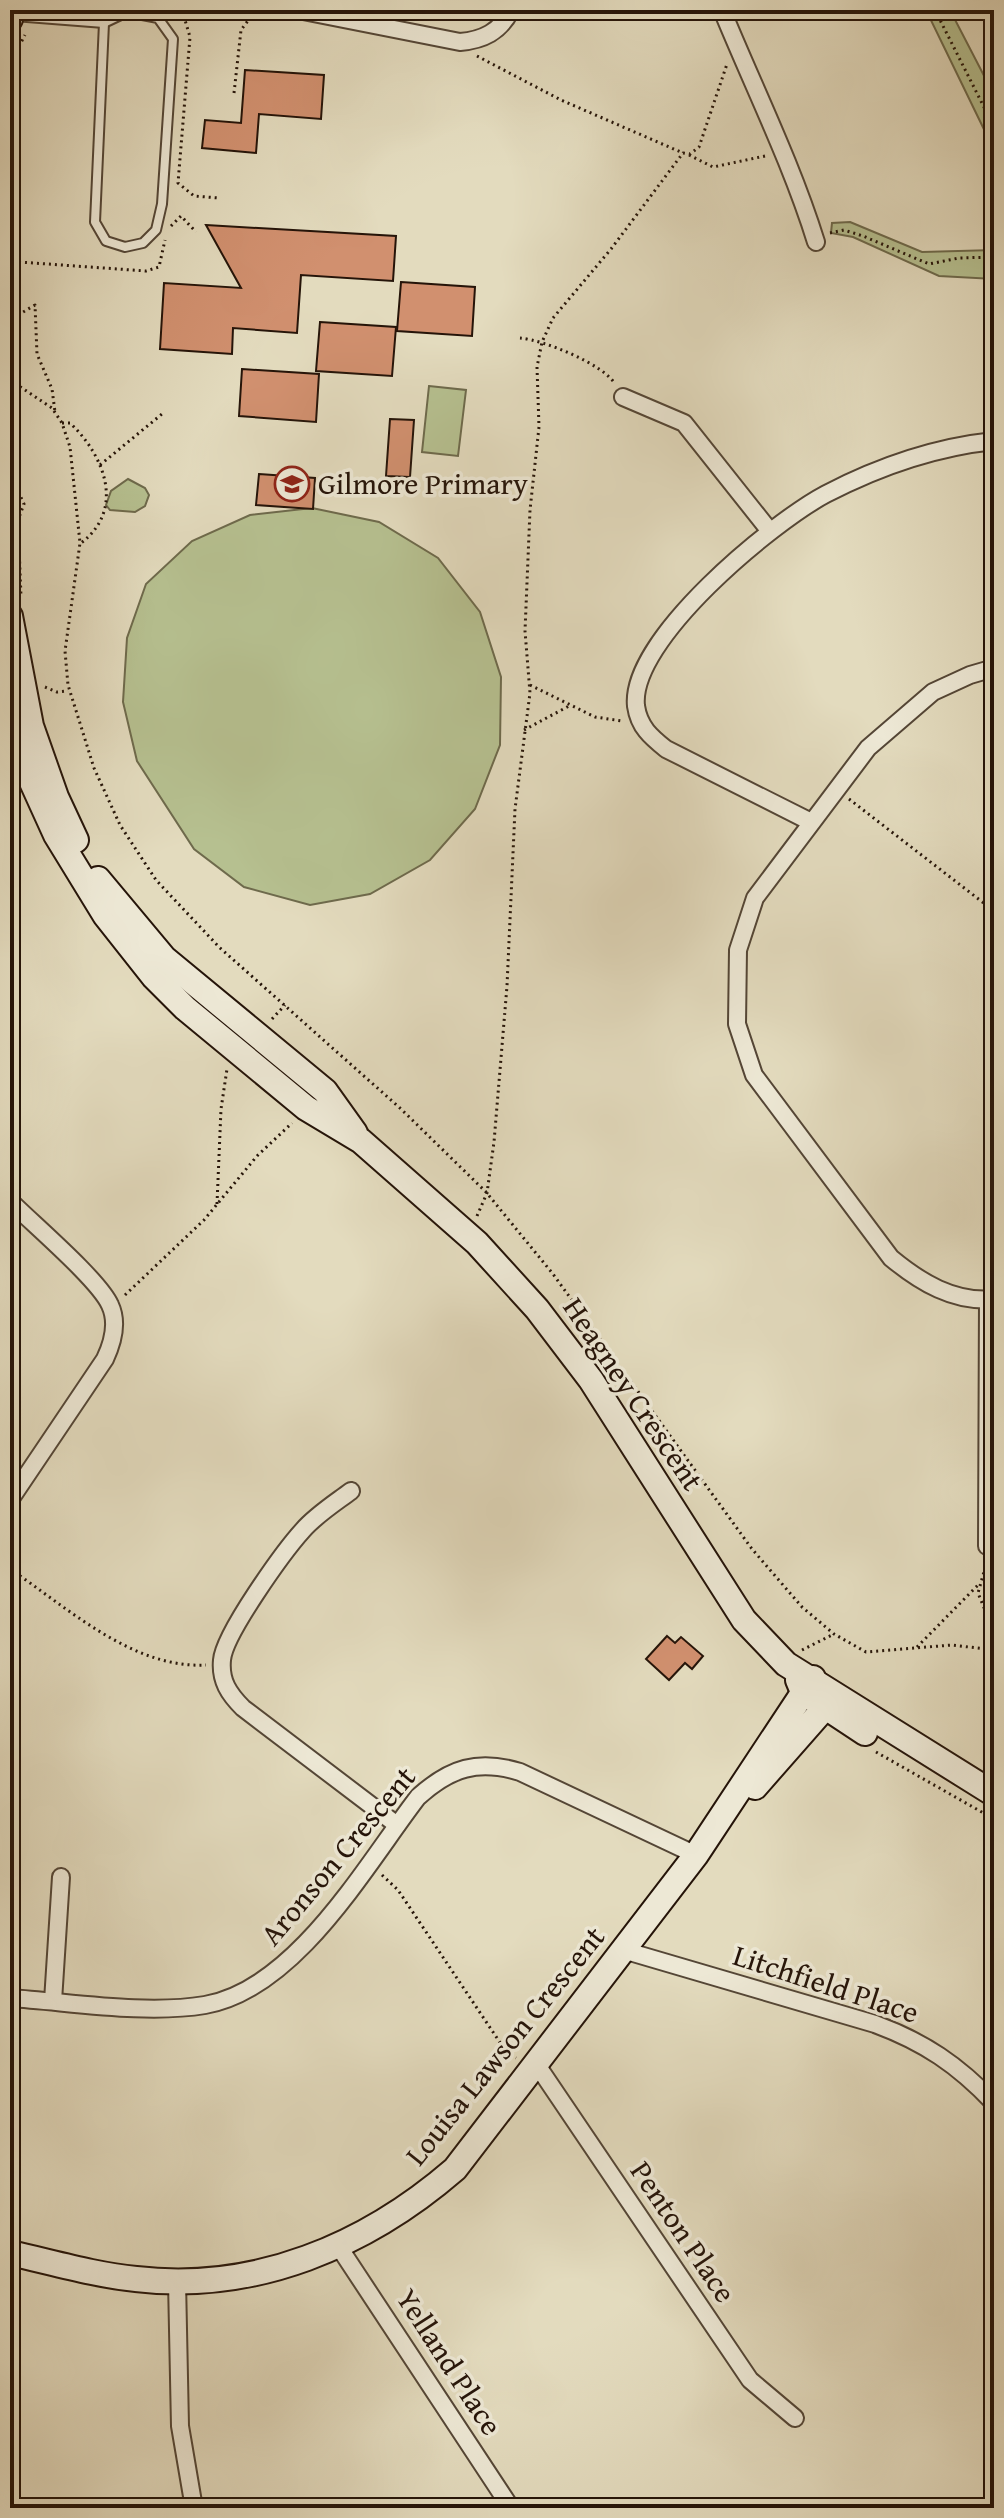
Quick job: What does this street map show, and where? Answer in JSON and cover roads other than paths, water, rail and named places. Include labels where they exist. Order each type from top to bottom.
[{"type":"street","points":[[298,10],[460,42],[477,41],[493,32],[511,10]]},
{"type":"street","points":[[722,10],[783,147],[815,239]]},
{"type":"street","points":[[623,397],[684,423],[769,530]]},
{"type":"street","points":[[811,822],[666,749],[647,733],[639,720],[637,687],[659,647],[710,583],[769,530],[825,495],[883,468],[943,449],[994,441]]},
{"type":"street","name":"Heagney Crescent","points":[[13,614],[12,646],[42,760],[92,884]]},
{"type":"street","points":[[987,1546],[991,1300],[943,1292],[916,1278],[891,1258],[773,1104],[747,1059],[735,1006],[738,950],[755,898],[811,822],[868,748],[916,704],[970,675],[994,668]]},
{"type":"street","name":"Heagney Crescent","points":[[10,709],[39,803],[92,884],[156,964],[185,1008],[306,1108],[361,1141],[463,1230],[537,1309],[591,1380],[744,1620],[830,1702],[978,1804],[994,1809]]},
{"type":"street","points":[[10,1201],[103,1293],[111,1306],[114,1321],[112,1345],[105,1359],[10,1500]]},
{"type":"street","points":[[351,1491],[303,1529],[231,1632],[222,1662],[228,1693],[243,1708],[397,1825]]},
{"type":"street","name":"Louisa Lawson Crescent","points":[[696,1855],[801,1674]]},
{"type":"street","name":"Heagney Crescent","points":[[830,1702],[994,1794]]},
{"type":"street","name":"Louisa Lawson Crescent","points":[[10,2253],[135,2279],[235,2279],[339,2247],[415,2203],[455,2169],[528,2063],[623,1950],[696,1855],[830,1702]]},
{"type":"street","name":"Aronson Crescent","points":[[10,1998],[173,2009],[207,2005],[240,1994],[279,1970],[312,1937],[397,1825],[438,1779],[472,1765],[496,1765],[520,1772],[696,1855]]},
{"type":"street","points":[[53,2001],[61,1877]]},
{"type":"street","name":"Litchfield Place","points":[[623,1950],[914,2038],[950,2060],[994,2103]]},
{"type":"street","name":"Penton Place","points":[[528,2063],[750,2380],[795,2418]]},
{"type":"street","name":"Yelland Place","points":[[339,2247],[511,2508]]},
{"type":"street","points":[[177,2281],[180,2426],[194,2508]]},
{"type":"lane","points":[[104,23],[95,222],[106,241],[125,247],[143,243],[156,230],[162,204],[173,39],[158,18],[116,10]]},
{"type":"lane","points":[[10,15],[104,23],[126,12]]},
{"type":"place","name":"Gilmore Primary","points":[[292,484]]}]
